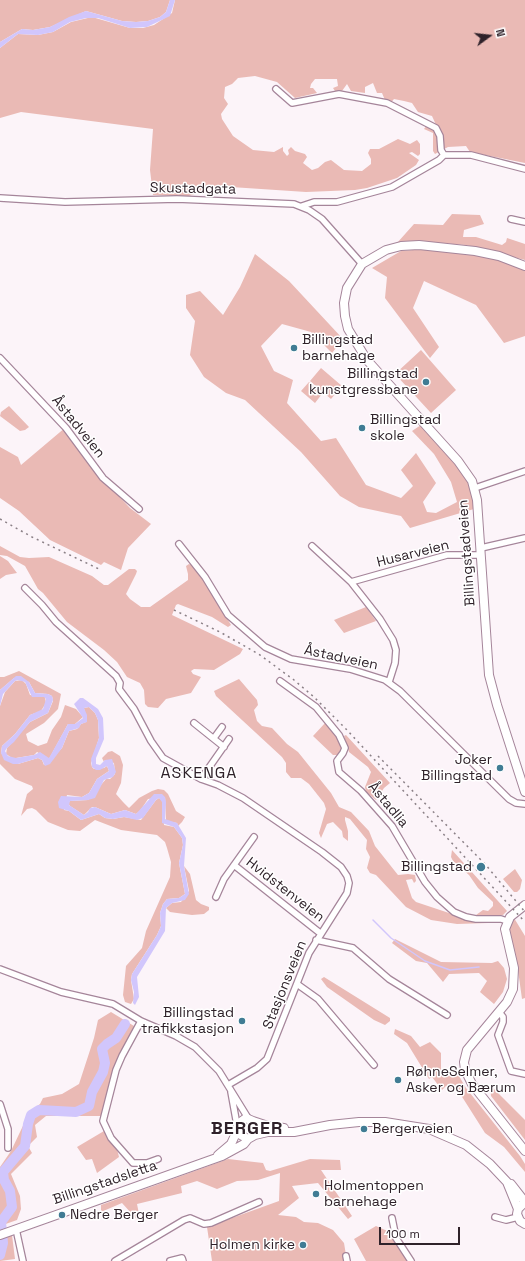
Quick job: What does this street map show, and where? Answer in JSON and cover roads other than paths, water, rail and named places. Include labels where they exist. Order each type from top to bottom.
[{"type":"main road","name":"Billingstadveien","points":[[525,266],[499,256],[475,251],[419,244],[386,250],[362,264],[347,288],[344,303],[344,316],[354,341],[380,375],[458,461],[475,488],[481,552],[488,675],[496,705],[525,792]]},
{"type":"main road","points":[[525,905],[507,921],[505,929],[515,976],[513,990],[507,1002],[467,1050],[464,1062],[465,1070],[472,1084],[525,1151]]},
{"type":"main road","points":[[241,1120],[251,1120],[257,1129],[251,1137],[241,1137],[237,1128],[241,1120]]},
{"type":"main road","name":"Billingstadsletta","points":[[251,1120],[280,1128],[371,1122],[409,1125],[429,1129],[450,1137],[471,1148],[511,1184],[525,1202]]},
{"type":"main road","name":"Billingstadsletta","points":[[3,1233],[233,1151],[244,1144],[251,1137],[268,1132],[294,1132],[313,1127]]},
{"type":"main road","name":"Billingstadsletta","points":[[213,1158],[230,1144],[237,1128]]},
{"type":"main road","name":"Billingstadsletta","points":[[507,1182],[518,1213]]},
{"type":"main road","points":[[525,1202],[518,1213],[525,1224]]},
{"type":"street","points":[[276,89],[292,103],[339,94],[380,101],[393,106],[436,128],[440,136],[441,150],[444,155]]},
{"type":"street","points":[[444,155],[471,155],[525,169]]},
{"type":"street","points":[[302,206],[314,202],[337,202],[392,187],[440,160],[444,155]]},
{"type":"street","name":"Skustadgata","points":[[0,198],[65,202],[199,199],[277,202],[302,206],[326,222],[362,264]]},
{"type":"street","points":[[510,219],[525,222]]},
{"type":"street","name":"Åstadveien","points":[[0,358],[66,428],[103,478],[139,509]]},
{"type":"street","points":[[475,488],[525,471]]},
{"type":"street","name":"Husarveien","points":[[351,582],[447,556],[481,552],[525,538]]},
{"type":"street","name":"Åstadveien","points":[[179,544],[205,577],[228,616],[265,646],[291,659],[362,672],[389,682],[509,799],[516,803],[525,804]]},
{"type":"street","points":[[312,546],[351,582],[380,619],[393,640],[396,650],[396,663],[389,682]]},
{"type":"street","points":[[25,588],[56,622],[116,676],[120,683],[119,689],[134,709],[158,752],[176,766],[201,779],[229,739]]},
{"type":"street","name":"Åstadlia","points":[[280,681],[316,707],[339,735],[345,748],[337,760],[339,772],[361,791],[392,826],[425,882],[437,897],[454,912],[466,916],[507,921]]},
{"type":"street","points":[[194,723],[224,747]]},
{"type":"street","points":[[214,738],[222,727]]},
{"type":"street","name":"Stasjonsveien","points":[[201,779],[232,792],[271,816],[337,863],[346,873],[349,880],[346,895],[316,940],[267,1059],[257,1068],[228,1085]]},
{"type":"street","name":"Hvidstenveien","points":[[216,897],[224,880],[254,837]]},
{"type":"street","name":"Hvidstenveien","points":[[234,865],[320,933]]},
{"type":"street","name":"Hvidstenveien","points":[[316,940],[353,948],[389,979],[447,1015]]},
{"type":"street","points":[[0,969],[61,992],[113,1004],[139,1020],[176,1036],[195,1047],[219,1071],[231,1092],[251,1120]]},
{"type":"street","points":[[297,984],[318,999],[374,1065]]},
{"type":"street","points":[[499,1012],[503,1017],[503,1022],[498,1035],[507,1060],[512,1071],[525,1074]]},
{"type":"street","points":[[139,1020],[119,1063],[103,1121],[112,1138],[133,1164],[147,1163],[158,1159]]},
{"type":"street","points":[[231,1092],[237,1128]]},
{"type":"street","points":[[0,1104],[8,1129],[8,1148]]},
{"type":"street","points":[[115,1261],[184,1220],[190,1218],[204,1224],[211,1223],[259,1202]]},
{"type":"street","points":[[495,1217],[506,1220],[518,1213]]},
{"type":"street","points":[[392,1218],[396,1238],[411,1261]]},
{"type":"street","points":[[16,1228],[23,1261]]},
{"type":"street","points":[[170,1261],[182,1258],[183,1261]]},
{"type":"waterway","points":[[373,920],[391,938],[425,961],[450,970],[479,967]]},
{"type":"waterway","points":[[0,1255],[3,1243],[1,1222],[12,1207],[10,1191],[4,1180],[3,1172],[25,1146],[28,1124],[31,1115],[39,1110],[76,1112],[89,1106],[92,1092],[103,1072],[105,1063],[102,1049],[116,1038],[125,1024]]},
{"type":"railway","points":[[0,519],[32,537],[99,569]]},
{"type":"railway","points":[[174,610],[220,632],[260,655],[314,697],[347,730],[525,922]]},
{"type":"railway","points":[[378,756],[485,864],[525,912]]},
{"type":"place","name":"Billingstad barnehage","points":[[294,348]]},
{"type":"place","name":"Billingstad kunstgressbane","points":[[426,382]]},
{"type":"place","name":"Billingstad skole","points":[[362,428]]},
{"type":"place","name":"Joker Billingstad","points":[[500,768]]},
{"type":"place","name":"Billingstad","points":[[481,867]]},
{"type":"place","name":"Billingstad trafikkstasjon","points":[[242,1021]]},
{"type":"place","name":"RøhneSelmer, Asker og Bærum","points":[[398,1080]]},
{"type":"place","name":"Bergerveien","points":[[364,1129]]},
{"type":"place","name":"Holmentoppen barnehage","points":[[316,1194]]},
{"type":"place","name":"Nedre Berger","points":[[62,1215]]},
{"type":"place","name":"Holmen kirke","points":[[303,1245]]},
{"type":"district","name":"ASKENGA","points":[[199,774]]},
{"type":"district","name":"BERGER","points":[[247,1129]]}]
